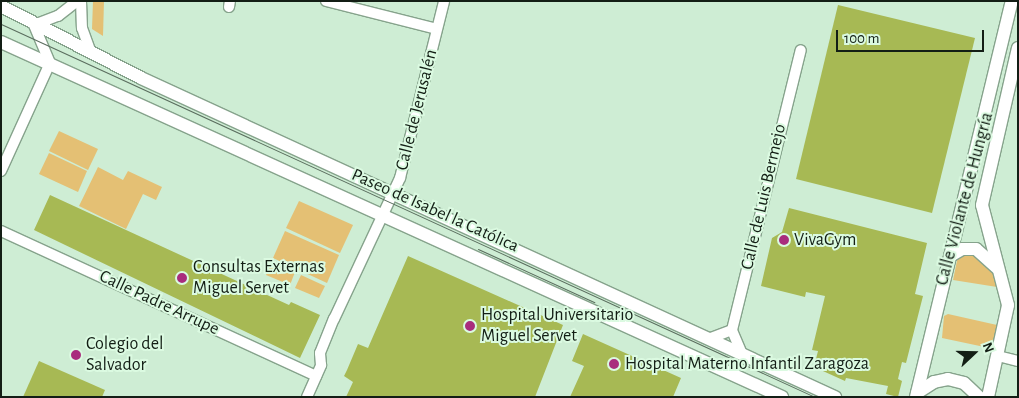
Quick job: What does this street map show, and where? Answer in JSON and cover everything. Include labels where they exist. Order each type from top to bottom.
[{"type":"main road","name":"Calle Violante de Hungría","points":[[917,395],[1012,1]]},
{"type":"main road","name":"Paseo de Isabel la Católica","points":[[1,6],[34,25],[91,53],[393,194],[711,338],[835,397]]},
{"type":"main road","name":"Paseo de Isabel la Católica","points":[[1,42],[782,397]]},
{"type":"main road","name":"Calle Violante de Hungría","points":[[988,397],[1008,305],[999,267],[982,214],[988,167],[1018,48]]},
{"type":"main road","points":[[976,150],[982,214]]},
{"type":"main road","points":[[950,256],[962,248],[976,249],[999,267]]},
{"type":"main road","points":[[917,395],[934,382],[953,379],[968,385],[979,397]]},
{"type":"street","points":[[1,171],[50,63],[34,25],[58,16],[77,1]]},
{"type":"street","points":[[81,1],[82,28],[91,53]]},
{"type":"street","points":[[326,1],[437,29]]},
{"type":"street","name":"Calle de Jerusalén","points":[[307,397],[321,365],[320,353],[334,319],[393,194],[444,1]]},
{"type":"street","name":"Calle de Luis Bermejo","points":[[732,330],[796,64],[802,50]]},
{"type":"street","name":"Calle Padre Arrupe","points":[[1,231],[316,376]]},
{"type":"street","points":[[711,338],[732,330],[742,354]]},
{"type":"street","points":[[998,356],[1018,361]]},
{"type":"shaded area","points":[[93,1],[104,1],[103,36],[92,29]]},
{"type":"shaded area","points":[[59,131],[98,149],[88,170],[49,151]]},
{"type":"shaded area","points":[[49,153],[87,171],[78,192],[39,174]]},
{"type":"shaded area","points":[[98,167],[123,180],[128,171],[162,187],[156,200],[143,194],[126,229],[79,206]]},
{"type":"shaded area","points":[[299,201],[353,225],[340,253],[286,228]]},
{"type":"shaded area","points":[[285,231],[339,255],[327,283],[273,258]]},
{"type":"shaded area","points":[[972,255],[990,264],[997,287],[953,280],[958,256]]},
{"type":"shaded area","points":[[272,262],[295,272],[290,285],[266,275]]},
{"type":"shaded area","points":[[301,275],[325,286],[319,298],[295,288]]},
{"type":"shaded area","points":[[948,314],[997,325],[994,349],[942,338],[944,316]]},
{"type":"building","points":[[838,5],[975,38],[932,213],[796,179]]},
{"type":"building","name":"Consultas Externas Miguel Servet","points":[[50,195],[289,305],[291,302],[320,315],[300,358],[34,230]]},
{"type":"building","points":[[789,208],[927,243],[915,294],[923,296],[906,363],[902,362],[898,379],[902,381],[898,397],[886,394],[888,386],[846,378],[845,381],[814,367],[818,351],[812,350],[825,296],[806,292],[805,297],[761,286],[772,238],[782,232]]},
{"type":"building","name":"Hospital Universitario Miguel Servet","points":[[408,256],[563,325],[535,397],[346,397],[353,382],[344,376],[358,344],[368,348]]},
{"type":"building","name":"Hospital Materno Infantil Zaragoza","points":[[583,334],[681,378],[673,397],[570,397],[584,366],[572,361]]},
{"type":"building","points":[[39,361],[105,390],[102,397],[23,397]]},
{"type":"tram line","points":[[1,24],[815,397]]},
{"type":"tram line","points":[[478,249],[594,302]]},
{"type":"place","name":"VivaGym","points":[[784,240]]},
{"type":"place","name":"Consultas Externas Miguel Servet","points":[[182,278]]},
{"type":"place","name":"Hospital Universitario Miguel Servet","points":[[470,326]]},
{"type":"place","name":"Colegio del Salvador","points":[[76,355]]},
{"type":"place","name":"Hospital Materno Infantil Zaragoza","points":[[614,364]]}]
